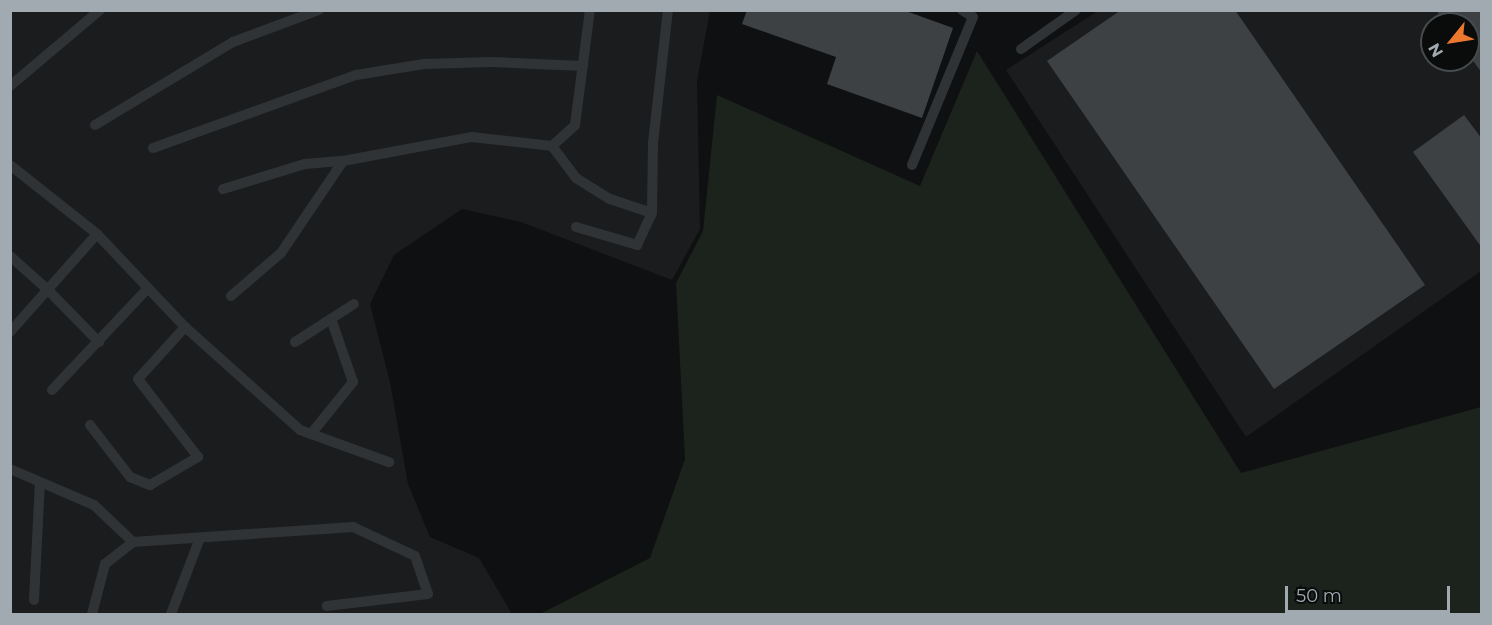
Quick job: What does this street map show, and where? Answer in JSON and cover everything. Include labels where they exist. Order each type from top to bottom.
[{"type":"lane","points":[[10,86],[100,10]]},
{"type":"lane","points":[[95,125],[233,42],[319,10]]},
{"type":"lane","points":[[552,146],[575,125],[590,10]]},
{"type":"lane","points":[[576,227],[637,245],[652,213],[653,143],[668,10]]},
{"type":"lane","points":[[912,165],[973,17],[962,10]]},
{"type":"lane","points":[[1021,49],[1076,10]]},
{"type":"lane","points":[[153,147],[356,75],[424,64],[491,62],[583,66]]},
{"type":"lane","points":[[223,189],[305,164],[343,161],[471,137],[552,146],[576,178],[610,199],[652,213]]},
{"type":"lane","points":[[231,296],[281,253],[343,161]]},
{"type":"lane","points":[[10,165],[97,234],[185,327],[300,430],[389,462]]},
{"type":"lane","points":[[10,332],[97,234]]},
{"type":"lane","points":[[10,256],[48,290],[99,342]]},
{"type":"lane","points":[[52,390],[148,288]]},
{"type":"lane","points":[[295,342],[354,304]]},
{"type":"lane","points":[[311,434],[352,382],[331,319]]},
{"type":"lane","points":[[90,425],[130,477],[150,485],[198,457],[138,379],[185,327]]},
{"type":"lane","points":[[10,469],[94,505],[133,542]]},
{"type":"lane","points":[[34,600],[40,482]]},
{"type":"lane","points":[[92,615],[105,564],[133,542],[353,527],[415,556],[428,594],[327,606]]},
{"type":"lane","points":[[171,615],[200,537]]},
{"type":"shaded area","points":[[10,11],[710,11],[697,81],[700,229],[672,280],[521,222],[462,209],[394,255],[370,304],[390,382],[408,484],[430,537],[479,558],[512,614],[11,614]]},
{"type":"shaded area","points":[[1098,11],[1481,11],[1481,271],[1246,437],[1006,70]]},
{"type":"shaded area","points":[[977,51],[1241,473],[1481,407],[1481,614],[540,614],[650,558],[685,459],[676,283],[703,231],[717,95],[920,186]]},
{"type":"building","points":[[747,10],[903,10],[953,28],[922,118],[827,84],[836,57],[742,24]]},
{"type":"building","points":[[1121,10],[1235,10],[1425,285],[1274,389],[1047,61]]},
{"type":"building","points":[[1436,10],[1482,10],[1482,73],[1480,70],[1480,12],[1437,12]]},
{"type":"building","points":[[1464,115],[1482,139],[1482,248],[1413,152]]}]
